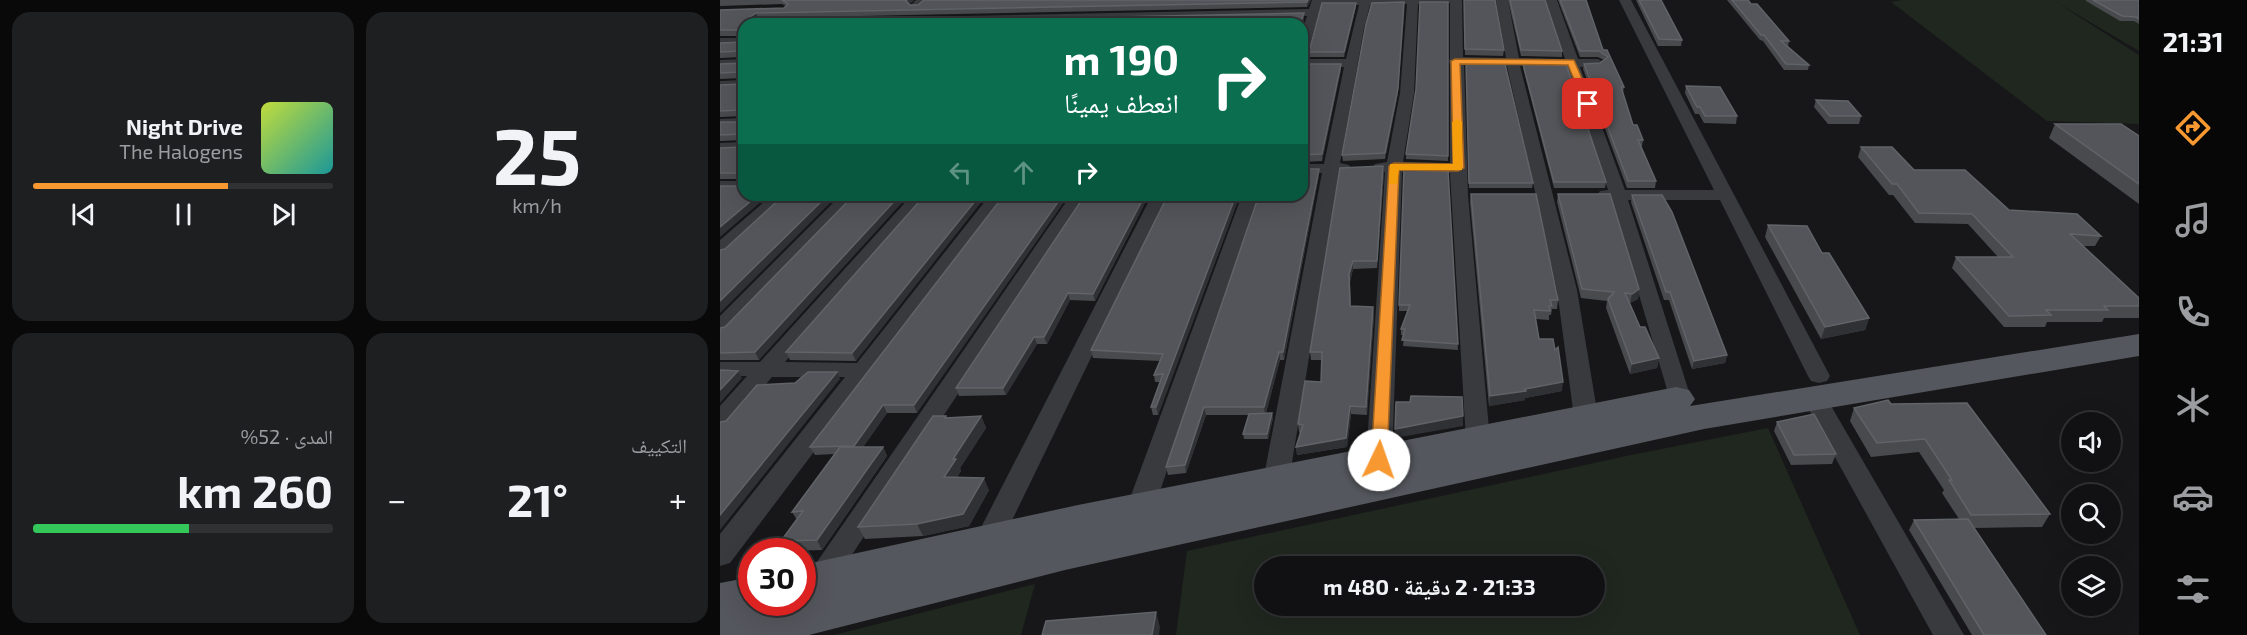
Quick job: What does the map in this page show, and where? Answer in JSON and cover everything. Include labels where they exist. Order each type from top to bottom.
[{"type":"main road","points":[[727,635],[1065,552],[1704,416],[1817,388],[2139,322]]},
{"type":"main road","points":[[816,581],[1140,509],[1679,398],[1817,388],[2139,345]]},
{"type":"main road","points":[[720,603],[738,599]]},
{"type":"street","points":[[1379,460],[1394,166],[1407,93],[1413,0]]},
{"type":"street","points":[[1140,18],[1366,1],[1455,0],[1459,195],[1478,440]]},
{"type":"street","points":[[1502,0],[1513,62],[1567,290],[1586,417]]},
{"type":"street","points":[[1551,0],[1618,195],[1679,398]]},
{"type":"street","points":[[1625,0],[1725,195],[1817,388],[1949,635]]},
{"type":"street","points":[[1276,481],[1331,169],[1351,63],[1366,1]]},
{"type":"street","points":[[1114,18],[1125,2]]},
{"type":"street","points":[[914,4],[939,5]]},
{"type":"street","points":[[1308,24],[1315,5]]},
{"type":"street","points":[[720,42],[738,42]]},
{"type":"street","points":[[1308,55],[1351,63]]},
{"type":"street","points":[[1455,61],[1598,63]]},
{"type":"street","points":[[720,64],[738,63]]},
{"type":"street","points":[[720,85],[738,84]]},
{"type":"street","points":[[720,98],[738,97]]},
{"type":"street","points":[[720,123],[738,122]]},
{"type":"street","points":[[720,148],[738,147]]},
{"type":"street","points":[[1308,169],[1394,166],[1458,168]]},
{"type":"street","points":[[721,187],[738,186]]},
{"type":"street","points":[[1459,195],[1480,195]]},
{"type":"street","points":[[1522,195],[1565,195]]},
{"type":"street","points":[[1586,195],[1725,195]]},
{"type":"street","points":[[720,250],[775,201]]},
{"type":"street","points":[[720,328],[845,201]]},
{"type":"street","points":[[720,420],[916,201]]},
{"type":"street","points":[[720,555],[861,370],[994,201]]},
{"type":"street","points":[[816,575],[1076,201]]},
{"type":"street","points":[[987,543],[1158,201]]},
{"type":"street","points":[[1140,509],[1249,201]]},
{"type":"street","points":[[720,369],[861,370]]},
{"type":"shaded area","points":[[1902,0],[2139,0],[2139,51],[2056,2],[2139,55],[2139,124],[2047,121],[1891,2]]},
{"type":"shaded area","points":[[1768,428],[1860,635],[1176,635],[1187,551],[1631,455]]},
{"type":"shaded area","points":[[1035,584],[1021,635],[834,635]]},
{"type":"building","points":[[782,0],[907,0],[910,5],[918,5],[924,0],[1308,0],[1307,2],[756,13],[750,17],[738,18],[738,30],[720,30],[720,10],[784,8],[788,4]]},
{"type":"building","points":[[1464,0],[1495,0],[1504,50],[1465,49]]},
{"type":"building","points":[[1510,0],[1545,0],[1562,51],[1521,50]]},
{"type":"building","points":[[1560,0],[1586,0],[1603,50],[1607,50],[1624,87],[1621,87],[1633,125],[1637,125],[1643,140],[1638,140],[1656,181],[1628,181],[1584,64],[1600,63],[1608,57],[1599,51],[1580,51]]},
{"type":"building","points":[[1639,0],[1661,0],[1682,40],[1659,39]]},
{"type":"building","points":[[1732,0],[1748,0],[1751,4],[1757,4],[1789,41],[1781,41],[1809,65],[1786,64],[1764,35],[1761,35]]},
{"type":"building","points":[[2093,0],[2139,0],[2139,19],[2122,16]]},
{"type":"building","points":[[1404,2],[1398,88],[1385,153],[1342,155],[1366,24],[1372,3]]},
{"type":"building","points":[[1420,2],[1448,2],[1448,156],[1406,154],[1416,89]]},
{"type":"building","points":[[1322,3],[1356,3],[1344,52],[1308,52]]},
{"type":"building","points":[[1304,13],[1302,18],[1063,18]]},
{"type":"building","points":[[738,42],[738,51],[720,52],[720,43]]},
{"type":"building","points":[[738,63],[738,72],[720,73],[720,64]]},
{"type":"building","points":[[1308,64],[1341,64],[1322,154],[1308,155]]},
{"type":"building","points":[[1466,64],[1505,64],[1533,183],[1469,183]]},
{"type":"building","points":[[1523,64],[1566,64],[1606,182],[1554,182]]},
{"type":"building","points":[[738,84],[738,110],[720,111],[720,85]]},
{"type":"building","points":[[1686,86],[1720,87],[1737,116],[1705,116],[1700,107],[1697,107]]},
{"type":"building","points":[[1816,100],[1848,101],[1861,116],[1830,116]]},
{"type":"building","points":[[720,122],[738,122],[738,134],[720,135]]},
{"type":"building","points":[[2055,124],[2121,124],[2139,136],[2139,184]]},
{"type":"building","points":[[738,147],[738,173],[720,173],[720,148]]},
{"type":"building","points":[[1861,147],[1892,147],[1914,170],[1965,170],[2009,210],[2077,214],[2101,236],[2070,234],[2139,298],[2139,306],[2104,306],[2108,310],[2046,310],[2051,315],[2009,316],[1956,257],[2013,257],[1972,214],[1919,213],[1897,184],[1892,184]]},
{"type":"building","points":[[1383,166],[1377,261],[1353,261],[1349,274],[1350,306],[1373,307],[1366,407],[1350,406],[1346,438],[1296,447],[1303,425],[1298,424],[1305,381],[1321,382],[1322,352],[1310,352],[1340,168]]},
{"type":"building","points":[[1404,168],[1448,170],[1458,344],[1402,340],[1405,329],[1401,329],[1410,305],[1399,305]]},
{"type":"building","points":[[1308,169],[1319,169],[1283,352],[1279,352],[1264,407],[1204,407],[1185,465],[1166,467],[1257,201],[1308,201]]},
{"type":"building","points":[[720,186],[738,186],[738,201],[751,201],[720,227]]},
{"type":"building","points":[[1471,194],[1536,194],[1558,300],[1550,300],[1552,306],[1549,306],[1550,311],[1534,310],[1539,339],[1553,339],[1555,350],[1558,347],[1563,382],[1525,389],[1526,391],[1490,396]]},
{"type":"building","points":[[1558,194],[1610,194],[1639,289],[1632,294],[1625,293],[1640,327],[1645,327],[1659,358],[1632,364],[1608,299],[1614,292],[1582,289]]},
{"type":"building","points":[[1632,195],[1662,195],[1672,212],[1727,355],[1694,361],[1670,292],[1666,292]]},
{"type":"building","points":[[777,201],[822,201],[720,301],[720,250],[725,249]]},
{"type":"building","points":[[848,201],[894,201],[755,352],[720,353],[720,328],[725,327]]},
{"type":"building","points":[[920,201],[975,201],[852,353],[786,352]]},
{"type":"building","points":[[999,201],[1059,201],[914,405],[883,405],[854,446],[810,447]]},
{"type":"building","points":[[1081,201],[1142,201],[1093,294],[1068,293],[1044,337],[1034,337],[1003,388],[956,388]]},
{"type":"building","points":[[1165,201],[1234,201],[1156,407],[1151,407],[1163,374],[1154,375],[1163,354],[1091,350]]},
{"type":"building","points":[[1768,225],[1807,226],[1822,253],[1829,253],[1869,318],[1825,327]]},
{"type":"building","points":[[720,370],[738,371],[720,390]]},
{"type":"building","points":[[808,372],[837,372],[720,515],[720,422],[726,421],[757,385],[795,383]]},
{"type":"building","points":[[1411,396],[1462,397],[1463,416],[1395,429],[1396,402],[1410,402]]},
{"type":"building","points":[[1888,400],[1891,404],[1967,403],[2050,514],[1971,515],[1949,480],[1952,480],[1925,439],[1877,443],[1854,408]]},
{"type":"building","points":[[1272,413],[1267,434],[1243,434],[1249,414]]},
{"type":"building","points":[[1814,414],[1836,454],[1794,455],[1777,422]]},
{"type":"building","points":[[933,416],[946,416],[945,418],[981,416],[944,477],[984,478],[963,514],[917,524],[858,527]]},
{"type":"building","points":[[840,447],[883,447],[817,540],[816,538],[783,538],[803,511],[792,512]]},
{"type":"building","points":[[1968,519],[2046,635],[1984,635],[1914,520]]},
{"type":"building","points":[[1156,612],[1152,635],[1042,635],[1046,621]]},
{"type":"slow traffic","points":[[1393,181],[1394,166],[1458,168],[1457,122]]},
{"type":"route","points":[[1379,460],[1394,166],[1458,168],[1455,61],[1571,62],[1588,104]]}]
